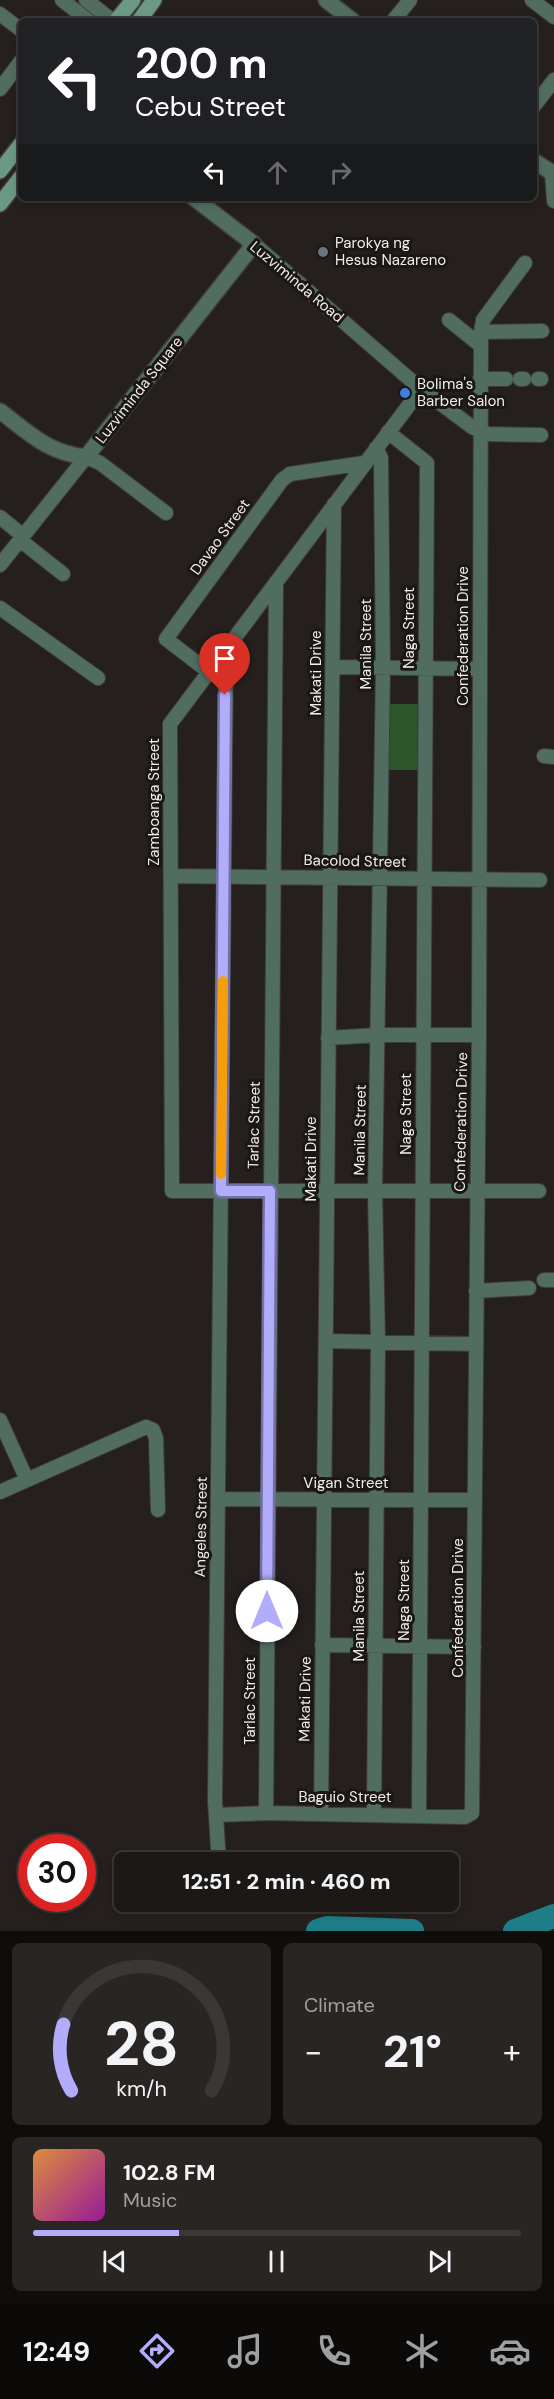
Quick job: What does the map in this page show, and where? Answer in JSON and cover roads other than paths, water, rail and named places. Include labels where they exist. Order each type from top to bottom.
[{"type":"main road","points":[[117,18],[133,0]]},
{"type":"main road","points":[[141,18],[150,1]]},
{"type":"main road","points":[[0,171],[18,148]]},
{"type":"main road","points":[[0,204],[18,181]]},
{"type":"street","points":[[62,0],[85,18]]},
{"type":"street","points":[[86,0],[110,18]]},
{"type":"street","points":[[326,0],[349,18]]},
{"type":"street","points":[[395,18],[410,0]]},
{"type":"street","points":[[532,0],[554,17]]},
{"type":"street","points":[[0,14],[18,28]]},
{"type":"street","points":[[0,89],[18,65]]},
{"type":"street","points":[[537,102],[554,80]]},
{"type":"street","points":[[537,163],[553,173],[554,201]]},
{"type":"street","name":"Luzviminda Road","points":[[198,201],[254,244],[420,388]]},
{"type":"street","name":"Luzviminda Square","points":[[0,411],[48,446],[66,455],[86,457],[254,244]]},
{"type":"street","name":"Confederation Drive","points":[[472,1813],[479,1035],[480,338],[483,320],[525,263]]},
{"type":"street","points":[[449,320],[480,338],[542,331]]},
{"type":"street","points":[[480,379],[526,379]]},
{"type":"street","points":[[420,388],[480,431],[489,434],[541,435]]},
{"type":"street","name":"Zamboanga Street","points":[[221,1191],[172,1191],[170,724],[420,388]]},
{"type":"street","name":"Naga Street","points":[[388,432],[427,463],[419,1814]]},
{"type":"street","name":"Manila Street","points":[[374,1814],[378,1342],[375,1191],[383,668],[381,458],[376,448]]},
{"type":"street","points":[[0,565],[86,457],[100,463],[166,513]]},
{"type":"street","name":"Davao Street","points":[[209,672],[166,639],[282,480],[290,474],[364,463]]},
{"type":"street","name":"Makati Drive","points":[[321,1814],[334,504]]},
{"type":"street","points":[[0,517],[63,574]]},
{"type":"street","name":"Tarlac Street","points":[[266,1813],[276,582]]},
{"type":"street","points":[[0,608],[98,678]]},
{"type":"street","name":"Angeles Street","points":[[219,1852],[215,1801],[226,650]]},
{"type":"street","points":[[333,667],[479,669]]},
{"type":"street","name":"Bacolod Street","points":[[171,876],[540,880]]},
{"type":"street","points":[[328,1038],[423,1034],[479,1035]]},
{"type":"street","points":[[221,1191],[538,1191]]},
{"type":"street","points":[[476,1291],[529,1288]]},
{"type":"street","points":[[326,1341],[476,1344]]},
{"type":"street","points":[[0,1420],[27,1480]]},
{"type":"street","points":[[0,1492],[146,1427],[153,1430],[156,1438],[158,1510]]},
{"type":"street","name":"Vigan Street","points":[[218,1499],[475,1500]]},
{"type":"street","points":[[322,1645],[474,1647]]},
{"type":"street","name":"Baguio Street","points":[[217,1815],[266,1813],[465,1816],[472,1813]]},
{"type":"waterway","points":[[515,1931],[554,1916]]},
{"type":"waterway","points":[[318,1931],[327,1928],[412,1931]]},
{"type":"place","name":"Parokya ng Hesus Nazareno","points":[[323,252]]},
{"type":"place","name":"Bolima's Barber Salon","points":[[405,393]]}]
